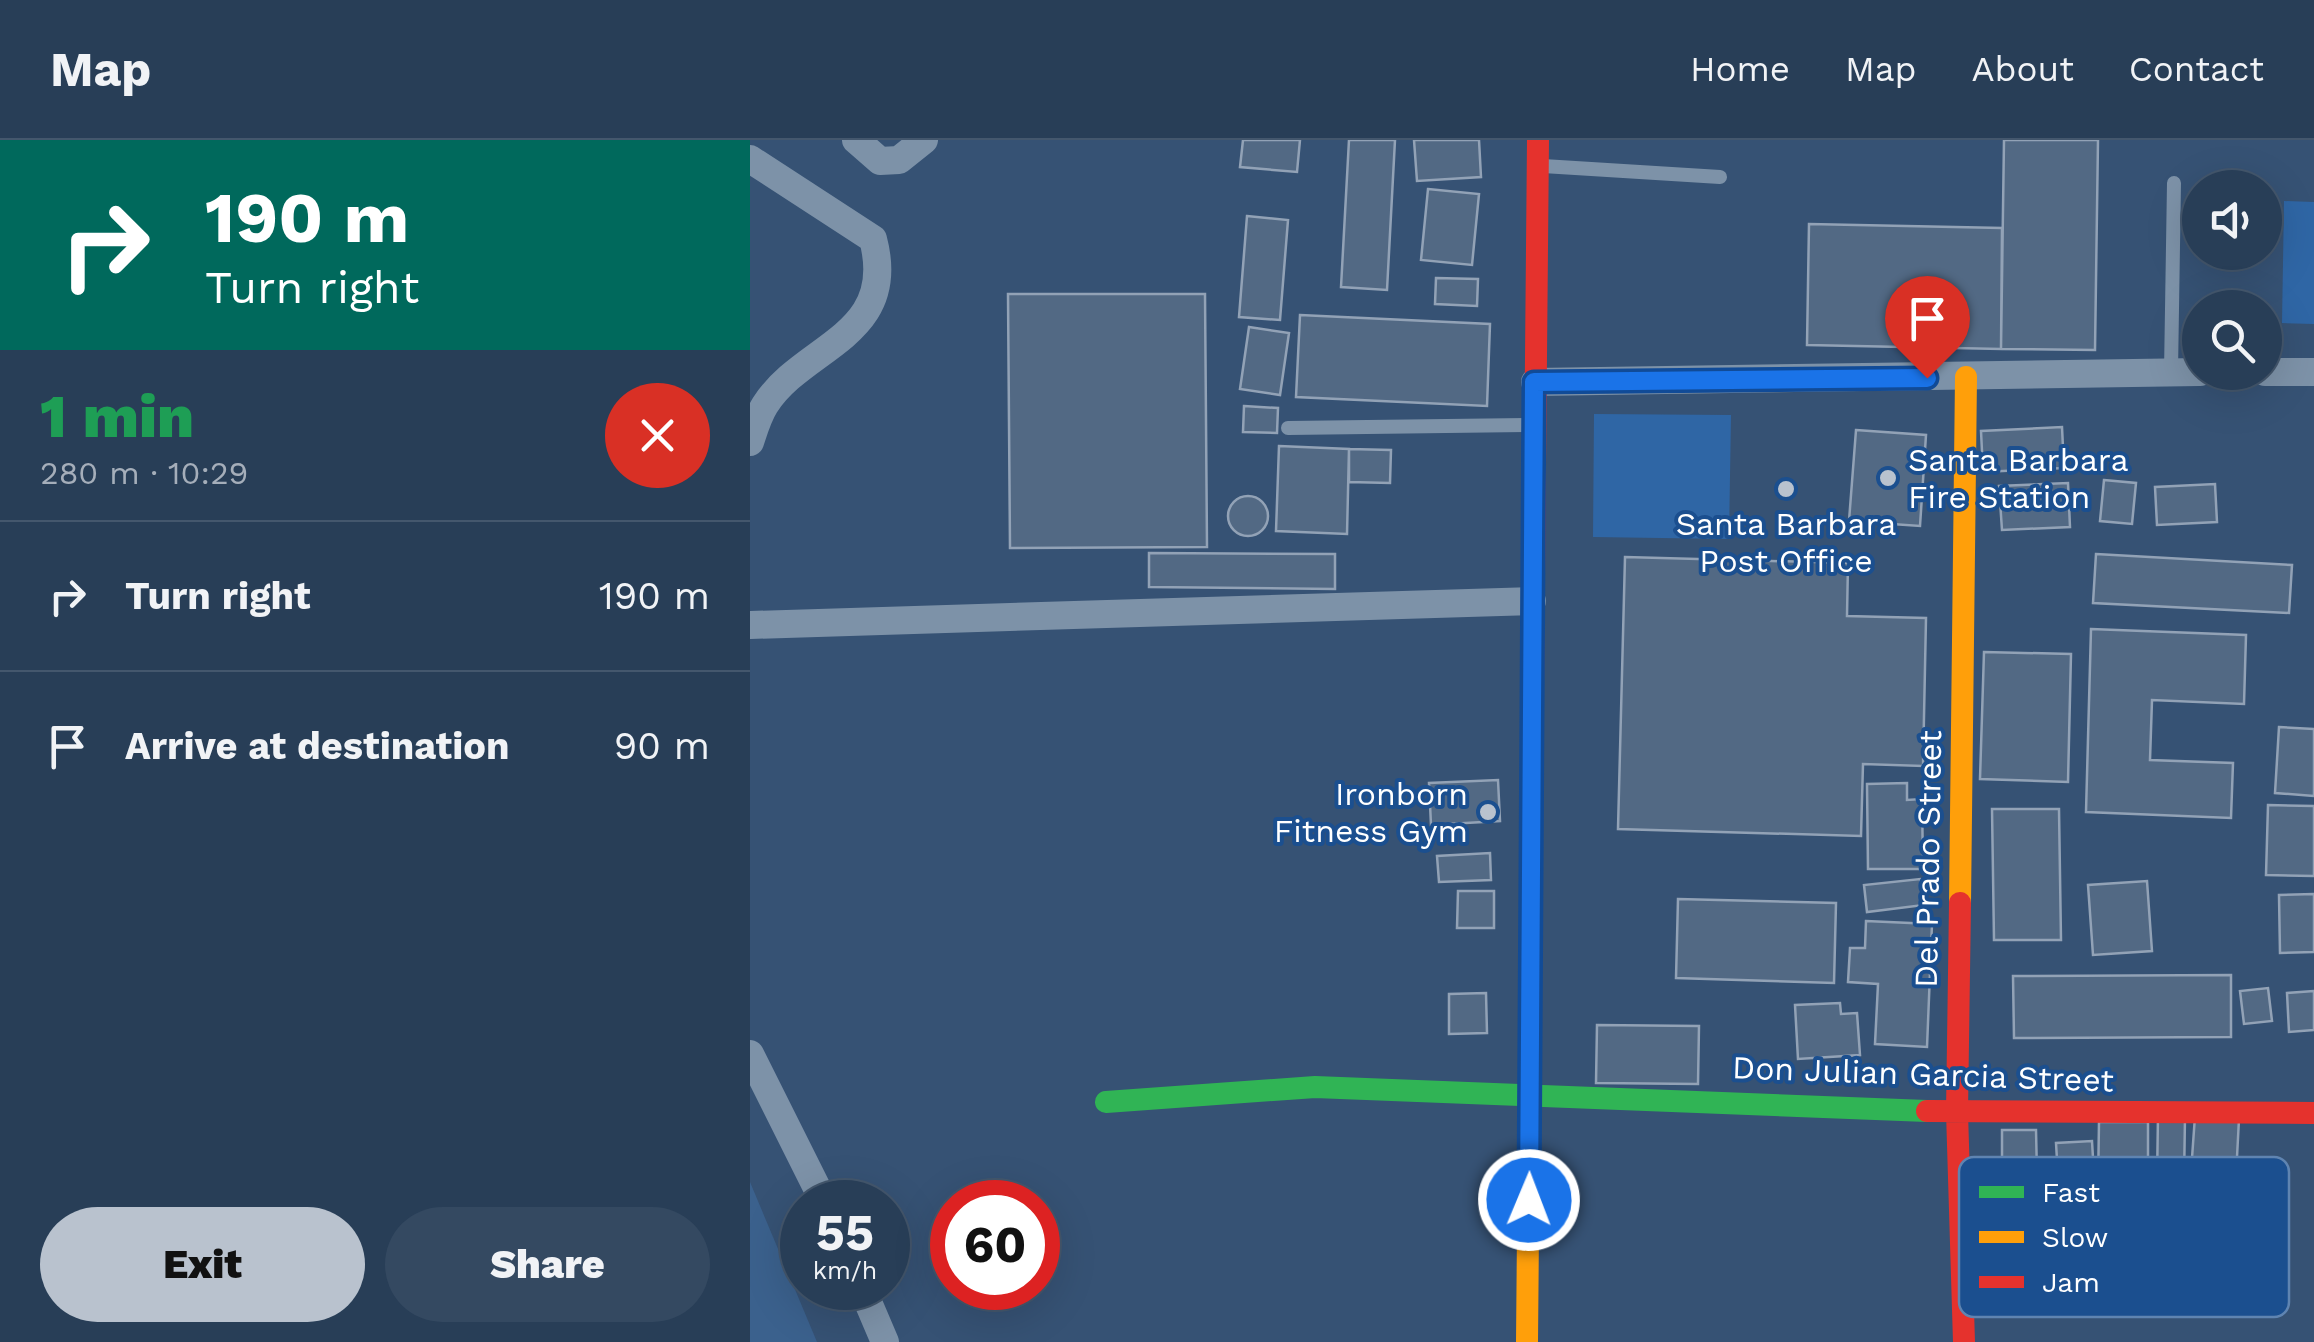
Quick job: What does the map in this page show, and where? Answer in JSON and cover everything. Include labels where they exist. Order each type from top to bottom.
[{"type":"street","points":[[856,140],[880,160],[899,160],[924,140]]},
{"type":"street","points":[[1527,1342],[1538,140]]},
{"type":"street","points":[[750,158],[873,240],[880,268],[858,323],[782,386],[765,405],[750,442]]},
{"type":"street","points":[[1534,382],[2182,372]]},
{"type":"street","points":[[2282,372],[2314,372]]},
{"type":"street","name":"Del Prado Street","points":[[1959,1157],[1966,377]]},
{"type":"street","points":[[750,625],[1532,601]]},
{"type":"street","points":[[750,1054],[813,1180]]},
{"type":"street","name":"Don Julian Garcia Street","points":[[1106,1102],[1315,1088],[1531,1093],[1958,1112],[2314,1112]]},
{"type":"street","points":[[871,1310],[885,1342]]},
{"type":"street","name":"Del Prado Street","points":[[1963,1317],[1964,1342]]},
{"type":"lane","points":[[1538,166],[1720,177]]},
{"type":"lane","points":[[2174,184],[2182,309]]},
{"type":"lane","points":[[1288,428],[1535,425]]},
{"type":"shaded area","points":[[2284,201],[2314,202],[2314,324],[2282,323]]},
{"type":"shaded area","points":[[1594,414],[1731,415],[1729,539],[1593,537]]},
{"type":"shaded area","points":[[750,1182],[780,1254],[780,1310],[804,1310],[817,1342],[750,1342]]},
{"type":"building","points":[[1243,140],[1300,140],[1297,172],[1240,167]]},
{"type":"building","points":[[1349,140],[1395,140],[1387,290],[1341,287]]},
{"type":"building","points":[[1414,140],[1479,140],[1481,177],[1417,181]]},
{"type":"building","points":[[2004,140],[2098,140],[2095,350],[2001,349]]},
{"type":"building","points":[[1428,189],[1479,194],[1472,265],[1421,260]]},
{"type":"building","points":[[1247,216],[1288,220],[1280,320],[1239,317]]},
{"type":"building","points":[[1809,224],[2002,228],[2001,349],[1807,345]]},
{"type":"building","points":[[1436,278],[1478,279],[1477,306],[1435,304]]},
{"type":"building","points":[[1008,294],[1205,294],[1207,547],[1010,548]]},
{"type":"building","points":[[1300,315],[1490,324],[1487,406],[1296,397]]},
{"type":"building","points":[[1249,327],[1289,333],[1280,395],[1240,389]]},
{"type":"building","points":[[1244,406],[1278,408],[1277,433],[1243,432]]},
{"type":"building","points":[[2062,427],[2064,468],[1983,472],[1981,431]]},
{"type":"building","name":"Santa Barbara Fire Station","points":[[1856,430],[1926,435],[1920,526],[1849,521]]},
{"type":"building","points":[[1279,446],[1349,449],[1347,534],[1276,531]]},
{"type":"building","points":[[1349,449],[1391,450],[1390,483],[1349,482]]},
{"type":"building","points":[[2104,480],[2136,483],[2132,524],[2100,521]]},
{"type":"building","points":[[2068,483],[2070,527],[2002,530],[1999,486]]},
{"type":"building","points":[[2215,484],[2217,522],[2157,525],[2155,487]]},
{"type":"building","points":[[1248,496],[1262,502],[1268,516],[1262,530],[1248,536],[1234,530],[1228,516],[1234,502]]},
{"type":"building","points":[[1149,553],[1335,554],[1335,589],[1149,587]]},
{"type":"building","points":[[2096,554],[2292,565],[2289,613],[2093,603]]},
{"type":"building","points":[[1625,557],[1848,563],[1847,616],[1926,618],[1923,766],[1863,764],[1861,836],[1618,829]]},
{"type":"building","points":[[2091,629],[2246,635],[2244,704],[2152,700],[2150,760],[2233,763],[2231,818],[2086,812]]},
{"type":"building","points":[[1984,652],[2071,654],[2068,782],[1980,779]]},
{"type":"building","points":[[2279,727],[2314,729],[2314,796],[2275,793]]},
{"type":"building","points":[[1498,780],[1500,821],[1431,825],[1429,783]]},
{"type":"building","points":[[1907,783],[1907,800],[1922,799],[1923,869],[1868,869],[1867,784]]},
{"type":"building","points":[[2268,805],[2314,806],[2314,876],[2266,875]]},
{"type":"building","points":[[1992,809],[2059,809],[2061,940],[1994,940]]},
{"type":"building","points":[[1490,853],[1491,880],[1439,882],[1437,856]]},
{"type":"building","points":[[1920,879],[1924,905],[1867,912],[1864,885]]},
{"type":"building","points":[[2147,881],[2152,951],[2093,955],[2088,885]]},
{"type":"building","points":[[1458,891],[1494,891],[1494,928],[1457,928]]},
{"type":"building","points":[[2314,894],[2314,952],[2280,953],[2279,895]]},
{"type":"building","points":[[1678,899],[1836,903],[1834,983],[1676,978]]},
{"type":"building","points":[[1866,921],[1932,924],[1927,1047],[1875,1044],[1878,984],[1848,982],[1850,948],[1865,948]]},
{"type":"building","points":[[2231,975],[2231,1037],[2014,1038],[2013,976]]},
{"type":"building","points":[[2268,988],[2272,1021],[2244,1024],[2240,991]]},
{"type":"building","points":[[2314,991],[2314,1030],[2289,1032],[2287,993]]},
{"type":"building","points":[[1486,993],[1487,1033],[1449,1034],[1449,994]]},
{"type":"building","points":[[1840,1003],[1841,1014],[1857,1013],[1860,1055],[1798,1059],[1795,1005]]},
{"type":"building","points":[[1597,1025],[1699,1026],[1698,1084],[1596,1083]]},
{"type":"building","points":[[2158,1115],[2185,1116],[2184,1157],[2157,1157]]},
{"type":"building","points":[[2195,1116],[2239,1119],[2237,1157],[2192,1157]]},
{"type":"building","points":[[2099,1122],[2148,1122],[2148,1157],[2098,1157]]},
{"type":"building","points":[[2002,1130],[2036,1130],[2037,1157],[2002,1157]]},
{"type":"building","points":[[2092,1141],[2093,1157],[2057,1157],[2056,1143]]},
{"type":"traffic: fast","points":[[1106,1102],[1315,1087],[1927,1111]]},
{"type":"traffic: slow","points":[[1960,903],[1966,377]]},
{"type":"traffic: slow","points":[[1527,1342],[1531,900]]},
{"type":"traffic: jam","points":[[1531,900],[1538,140]]},
{"type":"traffic: jam","points":[[1959,1178],[1960,903]]},
{"type":"traffic: jam","points":[[1927,1111],[2314,1113]]},
{"type":"traffic: jam","points":[[1963,1317],[1964,1342]]},
{"type":"place","name":"Santa Barbara Fire Station","points":[[1888,478]]},
{"type":"place","name":"Santa Barbara Post Office","points":[[1786,489]]},
{"type":"place","name":"Ironborn Fitness Gym","points":[[1488,812]]},
{"type":"route","points":[[1529,1200],[1534,382],[1927,378]]}]
